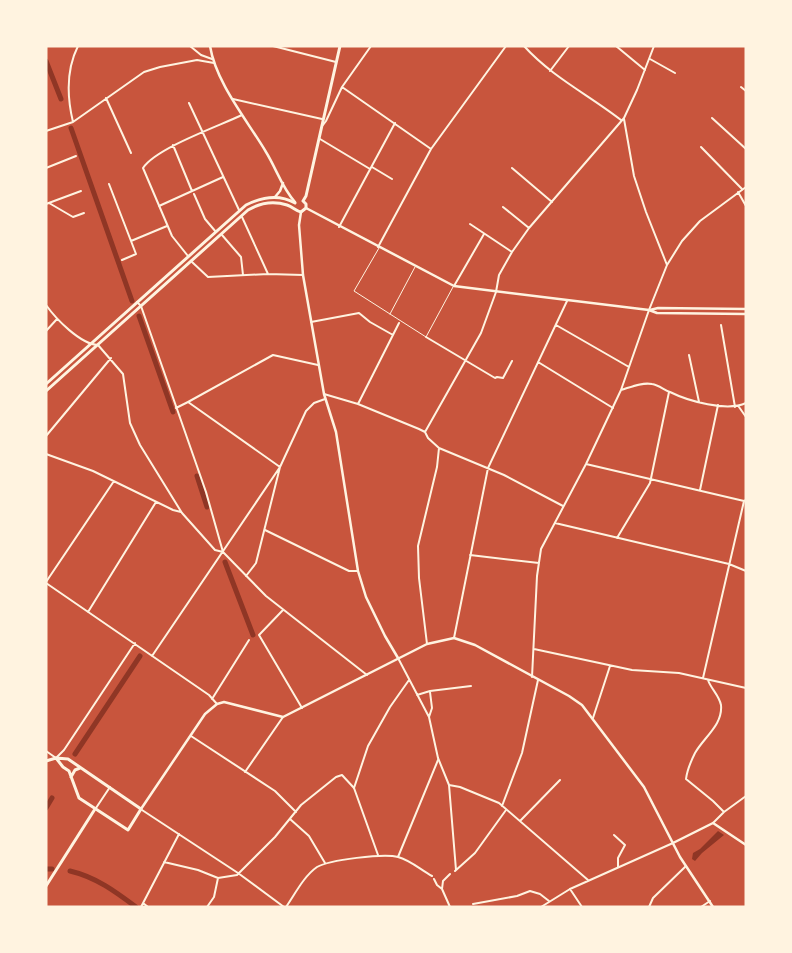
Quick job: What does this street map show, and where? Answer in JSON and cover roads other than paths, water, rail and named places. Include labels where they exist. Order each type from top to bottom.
[{"type":"main road","points":[[303,201],[306,196],[320,127],[340,46]]},
{"type":"main road","points":[[46,384],[240,210],[254,201],[275,198],[285,198],[295,203]]},
{"type":"main road","points":[[294,208],[295,203],[300,200],[303,201]]},
{"type":"main road","points":[[46,391],[242,215],[255,206],[266,203],[286,204],[297,212],[301,212],[306,208],[306,204],[303,201]]},
{"type":"main road","points":[[47,762],[56,758],[68,759],[141,809],[128,830],[79,798],[69,770],[63,767],[56,758]]},
{"type":"main road","points":[[71,777],[75,770],[80,768]]},
{"type":"main road","points":[[46,886],[96,809]]},
{"type":"street","points":[[72,122],[68,103],[68,84],[78,46]]},
{"type":"street","points":[[190,46],[201,55],[212,59]]},
{"type":"street","points":[[210,46],[212,59],[233,99],[267,153],[295,203]]},
{"type":"street","points":[[273,46],[336,62]]},
{"type":"street","points":[[289,50],[290,46]]},
{"type":"street","points":[[320,127],[326,121],[342,88],[371,46]]},
{"type":"street","points":[[378,247],[431,148],[506,46]]},
{"type":"street","points":[[524,46],[550,71],[582,94],[623,119],[636,181],[667,265]]},
{"type":"street","points":[[550,71],[569,46]]},
{"type":"street","points":[[616,46],[645,70]]},
{"type":"street","points":[[425,432],[481,334],[500,275],[512,252],[530,228],[623,119],[654,46]]},
{"type":"street","points":[[650,59],[675,73]]},
{"type":"street","points":[[46,132],[72,122],[144,72],[197,60],[214,63]]},
{"type":"street","points":[[741,87],[746,92]]},
{"type":"street","points":[[342,88],[431,148]]},
{"type":"street","points":[[106,98],[131,153]]},
{"type":"street","points":[[233,99],[322,119]]},
{"type":"street","points":[[189,103],[268,274]]},
{"type":"street","points":[[243,115],[173,146],[147,162],[143,168],[172,236],[191,261],[208,277],[268,274],[303,275]]},
{"type":"street","points":[[712,118],[746,149]]},
{"type":"street","points":[[339,227],[395,123]]},
{"type":"street","points":[[318,138],[392,179]]},
{"type":"street","points":[[173,146],[192,191]]},
{"type":"street","points":[[701,147],[742,189]]},
{"type":"street","points":[[46,168],[76,156]]},
{"type":"street","points":[[512,168],[552,202]]},
{"type":"street","points":[[159,206],[224,177]]},
{"type":"street","points":[[275,198],[283,183]]},
{"type":"street","points":[[109,184],[136,254],[122,260]]},
{"type":"street","points":[[532,677],[541,550],[586,464],[621,390],[667,265],[682,241],[700,221],[746,187]]},
{"type":"street","points":[[48,204],[81,192]]},
{"type":"street","points":[[738,192],[746,206]]},
{"type":"street","points":[[194,194],[205,220],[216,232]]},
{"type":"street","points":[[48,204],[74,217],[84,213]]},
{"type":"street","points":[[503,207],[530,228]]},
{"type":"street","points":[[306,208],[454,286],[649,310],[657,313],[746,314]]},
{"type":"street","points":[[301,212],[299,225],[303,275],[324,394],[336,432],[358,571],[366,597],[385,636],[429,716],[438,758],[449,785],[455,870],[485,842],[507,810]]},
{"type":"street","points":[[470,224],[512,252]]},
{"type":"street","points":[[131,241],[167,226]]},
{"type":"street","points":[[221,234],[241,256],[243,275]]},
{"type":"street","points":[[454,286],[484,234]]},
{"type":"street","points":[[454,638],[488,468],[568,301]]},
{"type":"street","points":[[137,303],[206,492],[223,552]]},
{"type":"street","points":[[46,305],[57,319],[90,345],[98,345],[123,374],[130,422],[140,445],[182,513],[215,550],[223,552],[232,560],[266,596],[367,675]]},
{"type":"street","points":[[649,310],[657,308],[746,309]]},
{"type":"street","points":[[311,322],[359,312],[370,322],[393,335]]},
{"type":"street","points":[[46,331],[57,319]]},
{"type":"street","points":[[358,404],[399,323]]},
{"type":"street","points":[[556,325],[629,367]]},
{"type":"street","points":[[721,325],[735,407]]},
{"type":"street","points":[[426,337],[495,378],[503,378],[512,361]]},
{"type":"street","points":[[176,408],[273,355],[318,365]]},
{"type":"street","points":[[689,355],[699,402]]},
{"type":"street","points":[[46,436],[111,358]]},
{"type":"street","points":[[538,362],[612,408]]},
{"type":"street","points":[[621,390],[641,384],[651,384],[699,402],[735,407],[746,404]]},
{"type":"street","points":[[617,538],[650,483],[669,392]]},
{"type":"street","points":[[324,394],[358,404],[425,432],[428,438],[439,448],[488,468],[564,507]]},
{"type":"street","points":[[152,656],[280,467],[306,411],[314,402],[325,398]]},
{"type":"street","points":[[188,402],[280,467]]},
{"type":"street","points":[[700,491],[718,405]]},
{"type":"street","points":[[739,406],[746,417]]},
{"type":"street","points":[[426,644],[419,578],[418,546],[437,467],[439,448]]},
{"type":"street","points":[[46,454],[93,470],[114,482],[182,513]]},
{"type":"street","points":[[586,464],[745,500],[704,678]]},
{"type":"street","points":[[246,576],[256,563],[280,467]]},
{"type":"street","points":[[114,482],[46,583],[209,695],[217,704]]},
{"type":"street","points":[[88,612],[156,502]]},
{"type":"street","points":[[555,523],[730,564],[746,572]]},
{"type":"street","points":[[264,530],[349,571],[358,571]]},
{"type":"street","points":[[470,555],[540,563]]},
{"type":"street","points":[[283,610],[259,636],[302,708]]},
{"type":"street","points":[[245,772],[283,717],[426,644],[454,638],[475,645],[578,702],[644,787],[686,866],[713,907]]},
{"type":"street","points":[[212,699],[249,640]]},
{"type":"street","points":[[46,751],[56,758],[64,750],[135,643]]},
{"type":"street","points":[[534,649],[610,666],[632,670],[679,673],[746,688]]},
{"type":"street","points":[[593,719],[610,666]]},
{"type":"street","points":[[708,679],[721,704],[720,716],[708,737],[694,754],[686,779],[724,812]]},
{"type":"street","points":[[354,788],[368,746],[390,707],[409,680]]},
{"type":"street","points":[[502,806],[522,753],[538,680]]},
{"type":"street","points":[[417,695],[430,691],[471,686]]},
{"type":"street","points":[[429,716],[432,708],[430,691]]},
{"type":"street","points":[[283,717],[224,702],[217,704],[205,714],[141,809],[285,907],[316,868],[325,863],[378,855],[398,857],[433,877],[437,885],[442,889],[450,907]]},
{"type":"street","points":[[190,736],[281,795],[296,812]]},
{"type":"street","points":[[398,857],[438,758]]},
{"type":"street","points":[[164,862],[198,870],[217,879],[238,874],[296,812],[340,775],[354,788],[378,855]]},
{"type":"street","points":[[520,821],[560,780]]},
{"type":"street","points":[[449,785],[482,796],[502,806],[588,880]]},
{"type":"street","points":[[96,809],[110,788]]},
{"type":"street","points":[[541,907],[588,880],[673,843],[713,823],[724,812],[746,796]]},
{"type":"street","points":[[290,819],[309,836],[325,863]]},
{"type":"street","points":[[713,823],[746,845]]},
{"type":"street","points":[[141,907],[179,834]]},
{"type":"street","points":[[614,835],[625,845],[618,858],[618,867]]},
{"type":"street","points":[[649,907],[653,898],[686,866]]},
{"type":"street","points":[[442,889],[444,879],[450,874]]},
{"type":"street","points":[[207,907],[214,897],[217,879]]},
{"type":"street","points":[[570,889],[582,907]]},
{"type":"street","points":[[473,904],[517,896],[530,891],[540,894],[549,901]]},
{"type":"street","points":[[701,907],[710,901]]},
{"type":"street","points":[[143,903],[148,907]]},
{"type":"lane","points":[[378,247],[354,292],[426,337],[454,286]]},
{"type":"lane","points":[[390,314],[416,266]]},
{"type":"waterway","points":[[46,61],[61,99]]},
{"type":"waterway","points":[[71,128],[132,301]]},
{"type":"waterway","points":[[139,316],[173,412]]},
{"type":"waterway","points":[[197,476],[207,507]]},
{"type":"waterway","points":[[225,562],[253,635]]},
{"type":"waterway","points":[[75,754],[140,656]]},
{"type":"waterway","points":[[46,808],[52,798]]},
{"type":"waterway","points":[[46,869],[52,869]]},
{"type":"waterway","points":[[70,871],[97,881],[136,907]]}]
